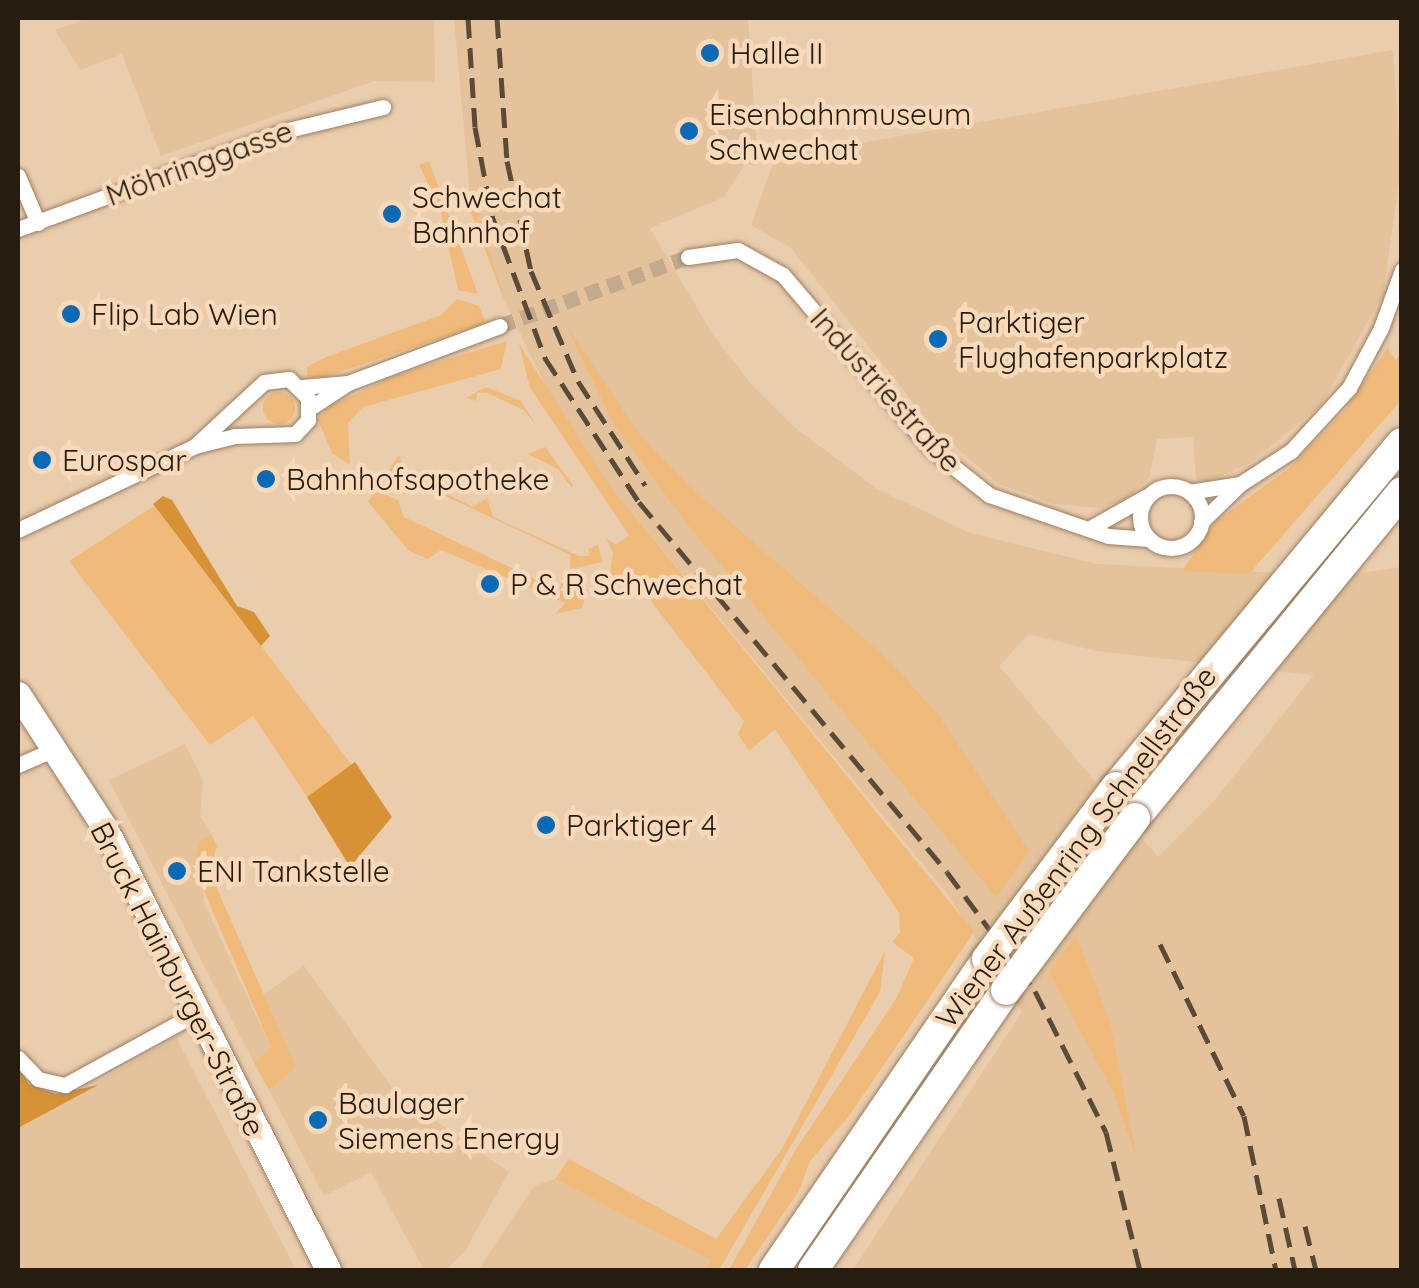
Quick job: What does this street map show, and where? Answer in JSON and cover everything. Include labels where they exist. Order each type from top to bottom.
[{"type":"highway","name":"Wiener Außenring Schnellstraße","points":[[774,1270],[987,959],[1116,787],[1196,684],[1402,443]]},
{"type":"highway","name":"Wiener Außenring Schnellstraße","points":[[813,1270],[1006,990],[1134,818],[1235,690],[1402,492]]},
{"type":"main road","name":"Bruck Hainburger-Straße","points":[[18,694],[57,748],[328,1270]]},
{"type":"street","name":"Möhringgasse","points":[[18,229],[284,130],[384,107]]},
{"type":"street","points":[[18,176],[38,223]]},
{"type":"street","name":"Industriestraße","points":[[688,257],[720,249],[758,256],[808,302],[958,474],[1026,512],[1092,527],[1108,536],[1149,539]]},
{"type":"street","points":[[1148,496],[1140,522],[1149,539],[1167,548],[1183,545],[1240,484],[1291,450],[1349,388],[1381,328],[1402,270]]},
{"type":"street","points":[[195,446],[295,434],[310,408],[348,383],[500,326]]},
{"type":"street","points":[[18,530],[195,446],[277,378],[302,387],[348,383]]},
{"type":"street","points":[[302,387],[310,408]]},
{"type":"street","points":[[252,397],[251,418],[265,435]]},
{"type":"street","points":[[1092,527],[1163,486],[1189,492],[1240,484]]},
{"type":"street","points":[[1189,492],[1201,522]]},
{"type":"street","points":[[18,765],[57,748]]},
{"type":"street","points":[[18,1058],[38,1079],[65,1085],[197,1013]]},
{"type":"shaded area","points":[[89,18],[434,18],[435,82],[374,81],[161,156],[122,54],[80,70],[55,30]]},
{"type":"shaded area","points":[[454,18],[748,18],[758,166],[745,164],[724,197],[650,228],[713,335],[751,384],[795,428],[877,489],[970,533],[1097,564],[1343,576],[1401,567],[1401,1270],[853,1270],[1022,1012],[947,893],[611,487],[553,401],[504,300],[470,196]],"holes":[[[1029,634],[1096,651],[1314,675],[1214,801],[1158,857],[999,666]]]},
{"type":"shaded area","points":[[1393,50],[1401,168],[1383,294],[1322,404],[1252,462],[1209,481],[1196,479],[1193,437],[1157,439],[1149,478],[1125,500],[1099,508],[1055,504],[999,484],[934,429],[791,248],[751,225],[775,158]]},
{"type":"shaded area","points":[[429,161],[478,294],[458,290],[440,208],[419,165]]},
{"type":"shaded area","points":[[473,189],[474,199],[504,300],[465,197]]},
{"type":"shaded area","points":[[457,299],[479,306],[485,323],[319,379],[307,376],[307,367],[324,358],[441,315]]},
{"type":"shaded area","points":[[565,323],[637,431],[688,485],[892,663],[939,716],[1029,851],[996,897],[687,524],[614,425]]},
{"type":"shaded area","points":[[507,341],[501,369],[363,407],[348,423],[350,465],[332,453],[318,420],[328,407],[396,375]]},
{"type":"shaded area","points":[[519,344],[611,487],[974,932],[849,1116],[810,1161],[799,1191],[745,1270],[729,1270],[796,1149],[897,997],[914,958],[892,942],[900,933],[899,913],[775,729],[749,751],[738,734],[744,721],[625,568],[618,582],[610,574],[613,552],[605,537],[616,545],[629,535],[530,388]]},
{"type":"shaded area","points":[[1388,347],[1395,360],[1401,355],[1401,400],[1249,574],[1182,571],[1215,522],[1289,468],[1345,410]]},
{"type":"shaded area","points":[[486,387],[521,401],[538,428],[524,410],[487,393],[477,393],[476,401],[466,398]]},
{"type":"shaded area","points":[[279,392],[290,397],[295,408],[290,419],[279,424],[268,419],[263,408],[268,397]]},
{"type":"shaded area","points":[[545,447],[572,488],[558,469],[528,454]]},
{"type":"shaded area","points":[[399,455],[407,475],[473,507],[487,498],[493,517],[579,556],[590,556],[588,549],[598,545],[603,562],[570,569],[571,555],[418,483],[407,487],[392,480],[385,476]]},
{"type":"shaded area","points":[[376,490],[398,500],[404,517],[560,591],[562,578],[588,590],[582,608],[555,614],[565,603],[441,550],[428,559],[409,551],[368,502]]},
{"type":"shaded area","points":[[163,496],[172,500],[237,606],[254,612],[270,636],[261,646],[153,504]]},
{"type":"shaded area","points":[[154,506],[352,765],[307,797],[253,716],[210,745],[69,561]]},
{"type":"shaded area","points":[[185,744],[203,780],[200,816],[211,834],[202,840],[204,903],[271,1048],[254,1063],[109,780]]},
{"type":"shaded area","points":[[355,762],[392,817],[350,867],[307,797]]},
{"type":"shaded area","points":[[211,834],[217,845],[210,873],[296,1067],[269,1090],[254,1063],[271,1047],[193,865],[201,840]]},
{"type":"shaded area","points":[[1076,935],[1110,1022],[1136,1155],[1113,1092],[1049,972]]},
{"type":"shaded area","points":[[885,951],[880,992],[719,1270],[705,1270],[711,1260],[555,1179],[569,1159],[716,1239],[782,1149]]},
{"type":"shaded area","points":[[304,966],[396,1093],[509,1172],[465,1251],[446,1270],[424,1270],[371,1172],[324,1196],[269,1090],[295,1067],[260,997]]},
{"type":"shaded area","points":[[176,1037],[296,1270],[18,1270],[18,1128]]},
{"type":"shaded area","points":[[18,1066],[29,1084],[56,1094],[98,1085],[18,1128]]},
{"type":"shaded area","points":[[555,1179],[712,1260],[705,1270],[478,1270],[534,1186]]},
{"type":"tunnel","points":[[500,326],[688,257]]},
{"type":"railway","points":[[468,18],[475,127],[492,216],[545,358],[639,502],[947,872],[1035,991],[1106,1132],[1140,1270]]},
{"type":"railway","points":[[497,18],[507,161],[531,271],[578,381],[645,485]]},
{"type":"railway","points":[[1160,944],[1244,1116],[1276,1270]]},
{"type":"railway","points":[[1279,1198],[1295,1270]]},
{"type":"railway","points":[[1305,1226],[1316,1270]]},
{"type":"place","name":"Halle II","points":[[710,53]]},
{"type":"place","name":"Eisenbahnmuseum Schwechat","points":[[689,131]]},
{"type":"place","name":"Schwechat Bahnhof","points":[[392,214]]},
{"type":"place","name":"Flip Lab Wien","points":[[71,314]]},
{"type":"place","name":"Parktiger Flughafenparkplatz","points":[[938,339]]},
{"type":"place","name":"Eurospar","points":[[42,460]]},
{"type":"place","name":"Bahnhofsapotheke","points":[[266,479]]},
{"type":"place","name":"P & R Schwechat","points":[[490,584]]},
{"type":"place","name":"Parktiger 4","points":[[546,825]]},
{"type":"place","name":"ENI Tankstelle","points":[[177,871]]},
{"type":"place","name":"Baulager Siemens Energy","points":[[318,1120]]}]
